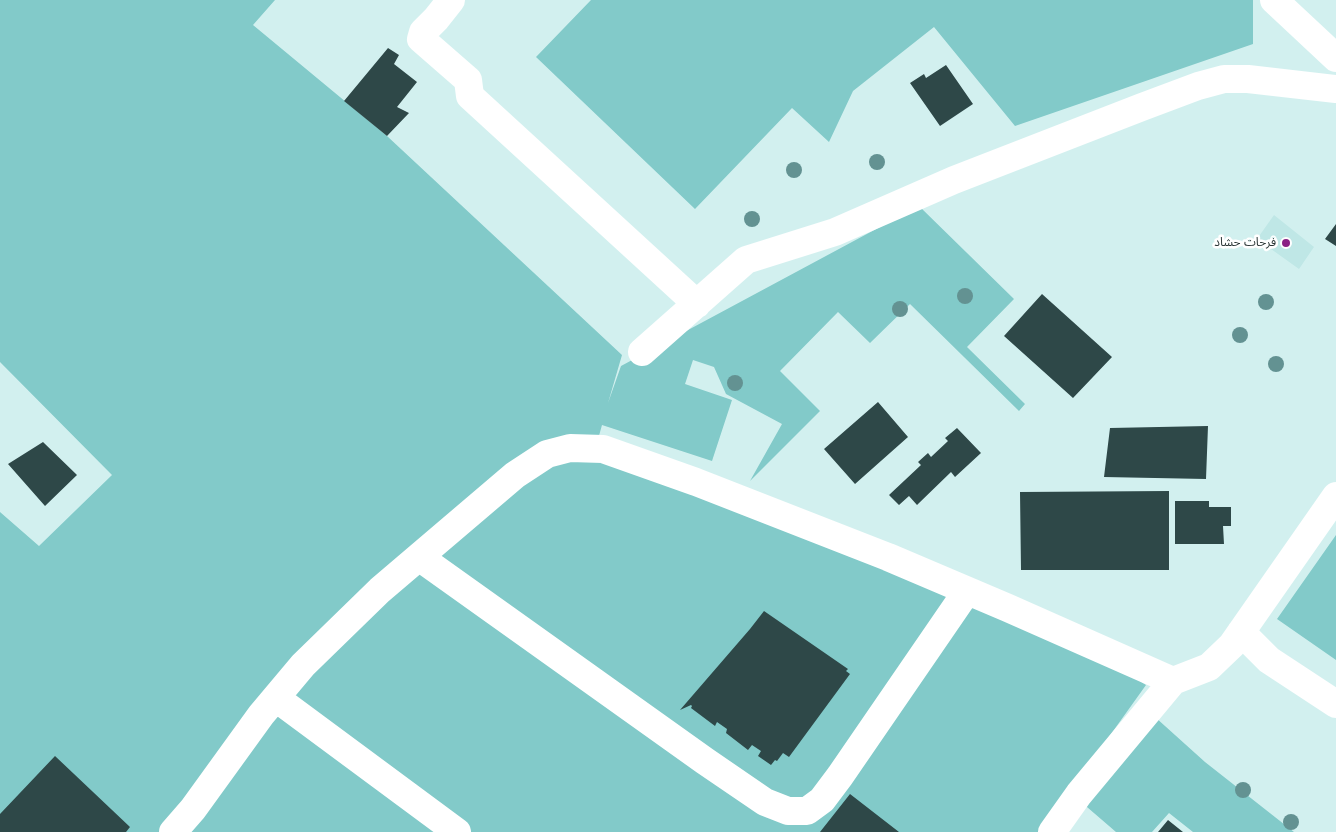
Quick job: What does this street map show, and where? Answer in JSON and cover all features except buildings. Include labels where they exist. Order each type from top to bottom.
[{"type":"street","points":[[451,0],[423,32],[421,39],[468,80],[470,96],[697,304]]},
{"type":"street","points":[[1274,0],[1336,58]]},
{"type":"street","points":[[642,352],[746,260],[835,232],[954,180],[1198,86],[1224,79],[1248,79],[1336,89]]},
{"type":"street","points":[[173,832],[193,809],[244,738],[303,665],[380,590],[515,475],[548,454],[570,448],[603,448],[696,482],[967,591],[1173,681]]},
{"type":"street","points":[[1052,832],[1079,794],[1173,681],[1210,667],[1232,645],[1336,496]]},
{"type":"street","points":[[419,557],[765,802],[788,811],[807,810]]},
{"type":"street","points":[[791,832],[807,810],[822,800],[840,776],[967,591]]},
{"type":"street","points":[[1241,632],[1269,660],[1336,704]]},
{"type":"street","points":[[276,698],[457,832]]},
{"type":"shaded area","points":[[0,0],[275,0],[253,25],[387,136],[622,355],[608,403],[621,366],[919,206],[1014,299],[967,347],[1025,404],[1019,411],[910,304],[870,343],[838,312],[780,371],[820,411],[750,481],[782,424],[726,394],[714,367],[693,360],[685,384],[732,400],[712,461],[602,425],[595,450],[1007,595],[1146,685],[1041,832],[0,832],[0,512],[39,546],[112,475],[0,362]]},
{"type":"shaded area","points":[[591,0],[1253,0],[1253,44],[1015,126],[934,27],[853,91],[829,142],[792,108],[695,209],[536,57]]},
{"type":"shaded area","name":"فرحات حشاد","points":[[1274,215],[1314,247],[1299,269],[1257,239]]},
{"type":"shaded area","points":[[1336,535],[1336,660],[1277,619]]},
{"type":"shaded area","points":[[1155,717],[1205,762],[1294,832],[1193,832],[1169,813],[1152,832],[1116,832],[1080,801]]},
{"type":"place","name":"فرحات حشاد","points":[[1286,243]]}]
